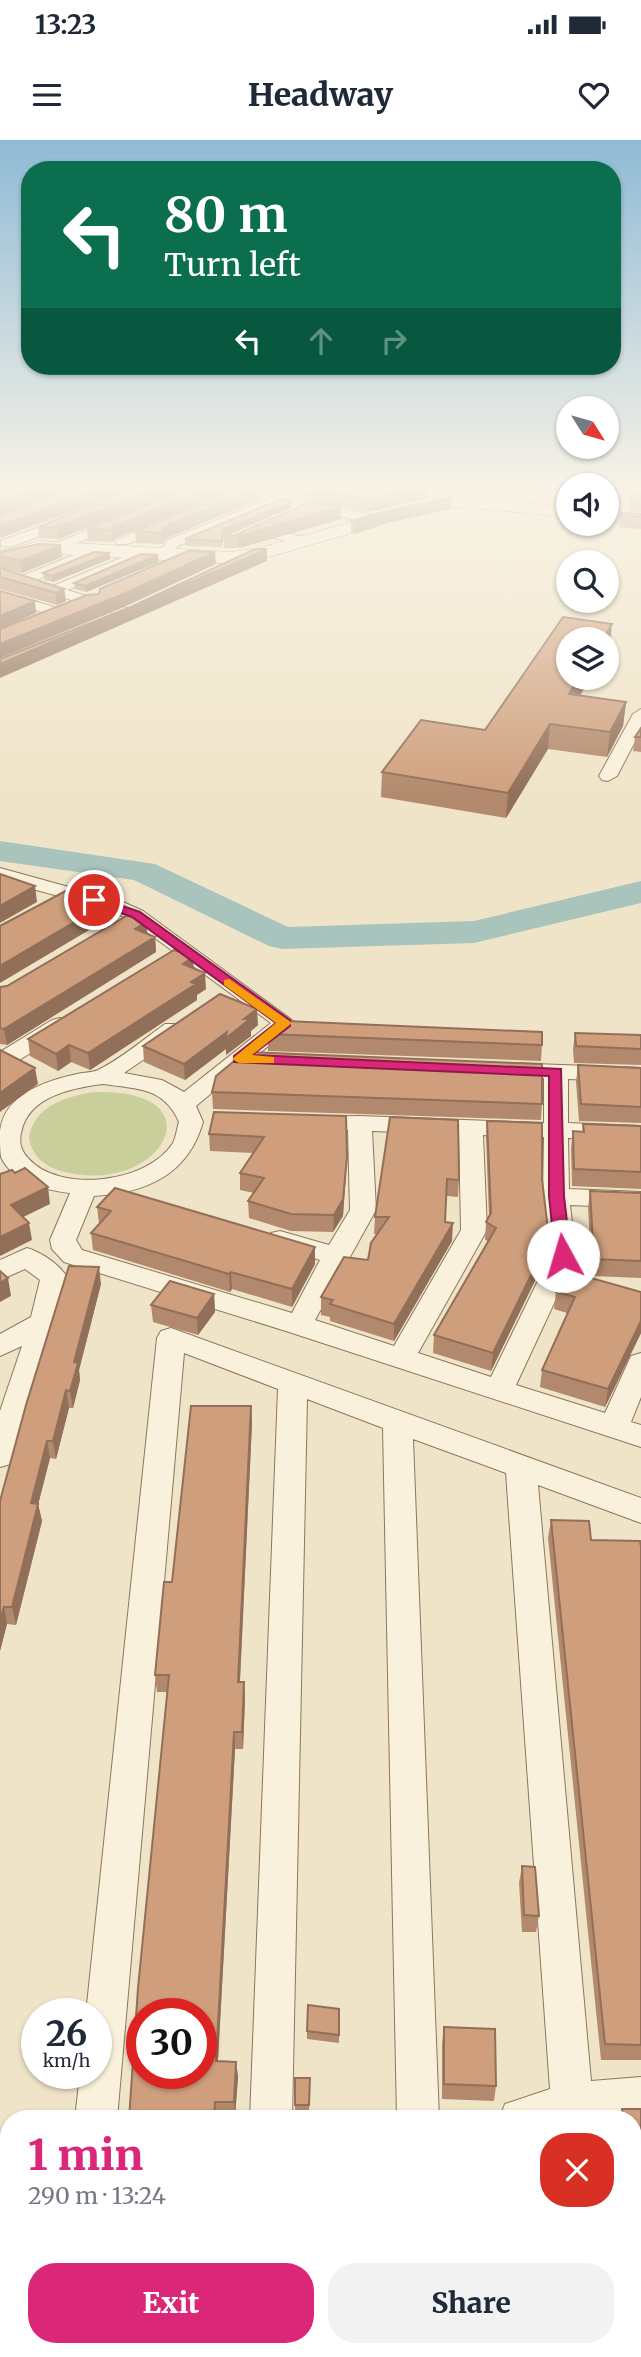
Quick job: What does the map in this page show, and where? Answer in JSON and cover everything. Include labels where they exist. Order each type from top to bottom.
[{"type":"street","points":[[54,590],[134,610],[102,624]]},
{"type":"street","points":[[36,621],[110,590]]},
{"type":"street","points":[[0,595],[56,612]]},
{"type":"street","points":[[608,776],[641,714]]},
{"type":"street","points":[[1,875],[116,906],[136,915],[285,1023],[312,1024]]},
{"type":"street","points":[[48,907],[72,893]]},
{"type":"street","points":[[113,928],[136,915]]},
{"type":"street","points":[[158,963],[181,949]]},
{"type":"street","points":[[213,1002],[235,987]]},
{"type":"street","points":[[4,1055],[77,1014]]},
{"type":"street","points":[[103,1077],[191,1017]]},
{"type":"street","points":[[188,1111],[239,1059],[285,1023]]},
{"type":"street","points":[[4,1055],[62,1084]]},
{"type":"street","points":[[239,1059],[280,1060]]},
{"type":"street","points":[[487,1069],[641,1075]]},
{"type":"street","points":[[499,1390],[563,1256],[556,1196],[556,1072]]},
{"type":"street","points":[[157,1202],[95,1187],[42,1179],[15,1160],[4,1135],[15,1115],[34,1097],[62,1084],[103,1077],[128,1078],[151,1083],[170,1092],[188,1111],[217,1119]]},
{"type":"street","points":[[95,1187],[136,1181],[162,1169],[181,1153],[191,1136],[188,1111]]},
{"type":"street","points":[[295,1121],[641,1133]]},
{"type":"street","points":[[299,1325],[363,1210],[360,1123]]},
{"type":"street","points":[[401,1358],[474,1230],[471,1127]]},
{"type":"street","points":[[0,1183],[26,1170]]},
{"type":"street","points":[[95,1187],[63,1240],[65,1249],[73,1256],[299,1325],[641,1436]]},
{"type":"street","points":[[556,1196],[641,1200]]},
{"type":"street","points":[[259,1233],[335,1256]]},
{"type":"street","points":[[0,1271],[27,1257],[54,1277],[44,1322],[0,1456]]},
{"type":"street","points":[[0,1346],[44,1322]]},
{"type":"street","points":[[97,2110],[171,1338],[641,1511]]},
{"type":"street","points":[[614,1427],[641,1363]]},
{"type":"street","points":[[271,2110],[293,1383]]},
{"type":"street","points":[[398,1422],[418,2110]]},
{"type":"street","points":[[521,1467],[571,2110]]},
{"type":"street","points":[[576,2110],[641,2098]]},
{"type":"green space","points":[[95,1092],[134,1096],[158,1107],[167,1123],[163,1141],[149,1158],[126,1170],[96,1176],[61,1171],[44,1163],[33,1150],[29,1138],[37,1118],[53,1104],[73,1096]]},
{"type":"building","points":[[44,589],[63,589],[56,593]]},
{"type":"building","points":[[100,589],[133,589],[0,644],[0,629],[87,595],[99,594]]},
{"type":"building","points":[[173,589],[0,664],[0,659]]},
{"type":"building","points":[[0,591],[35,601],[0,616]]},
{"type":"building","points":[[563,617],[612,624],[610,627],[556,627]]},
{"type":"building","points":[[556,627],[556,690],[571,690],[569,694],[626,702],[610,732],[550,724],[508,793],[382,772],[421,720],[485,730]]},
{"type":"building","points":[[0,874],[35,886],[0,906]]},
{"type":"building","points":[[73,887],[110,901],[0,966],[0,926]]},
{"type":"building","points":[[128,915],[146,922],[135,929],[155,937],[4,1029],[0,1028],[0,987],[7,986]]},
{"type":"building","points":[[174,950],[193,957],[183,964],[205,973],[191,982],[196,984],[88,1053],[69,1045],[56,1054],[28,1039]]},
{"type":"building","points":[[220,994],[257,1009],[244,1019],[250,1019],[225,1039],[227,1032],[184,1064],[143,1046]]},
{"type":"building","points":[[285,1021],[542,1032],[542,1045],[268,1034]]},
{"type":"building","points":[[575,1033],[641,1035],[641,1049],[576,1046]]},
{"type":"building","points":[[0,1050],[35,1068],[0,1093]]},
{"type":"building","points":[[245,1052],[542,1064],[542,1104],[212,1092],[216,1076]]},
{"type":"building","points":[[578,1065],[641,1068],[641,1107],[581,1104]]},
{"type":"building","points":[[214,1112],[346,1116],[347,1157],[343,1199],[334,1215],[291,1214],[248,1201],[264,1178],[240,1173],[264,1137],[209,1134]]},
{"type":"building","points":[[390,1117],[458,1120],[459,1180],[447,1179],[445,1222],[453,1223],[394,1324],[330,1304],[333,1300],[321,1297],[344,1257],[368,1260],[371,1243],[389,1217],[375,1217]]},
{"type":"building","points":[[487,1121],[542,1123],[542,1179],[549,1238],[493,1353],[434,1335],[496,1228],[486,1222],[491,1213]]},
{"type":"building","points":[[583,1124],[641,1126],[641,1172],[574,1169],[573,1131],[584,1132]]},
{"type":"building","points":[[25,1168],[48,1187],[11,1205],[29,1223],[0,1237],[0,1174],[12,1170],[15,1173]]},
{"type":"building","points":[[115,1188],[315,1247],[292,1289],[231,1272],[229,1274],[91,1233],[111,1211],[97,1207]]},
{"type":"building","points":[[590,1191],[641,1193],[641,1261],[594,1259]]},
{"type":"building","points":[[69,1266],[99,1267],[74,1362],[78,1363],[70,1391],[66,1390],[53,1441],[47,1441],[31,1503],[38,1504],[12,1607],[4,1607],[0,1620],[0,1501]]},
{"type":"building","points":[[0,1271],[8,1278],[0,1283]]},
{"type":"building","points":[[566,1271],[641,1292],[641,1321],[608,1389],[542,1370],[575,1297],[556,1292]]},
{"type":"building","points":[[170,1281],[214,1294],[197,1318],[151,1305]]},
{"type":"building","points":[[191,1406],[251,1406],[238,1682],[244,1682],[242,1732],[234,1732],[217,2043],[217,1998],[137,1998],[169,1675],[155,1675],[164,1582],[172,1582]]},
{"type":"building","points":[[551,1520],[589,1521],[591,1540],[640,1541],[641,2045],[605,2044]]},
{"type":"building","points":[[522,1866],[535,1867],[539,1916],[524,1915]]},
{"type":"building","points":[[308,2005],[339,2009],[339,2035],[307,2031]]},
{"type":"building","points":[[444,2027],[495,2029],[496,2086],[444,2084]]},
{"type":"building","points":[[217,2061],[236,2062],[234,2102],[215,2102],[215,2110],[130,2110],[131,2089],[217,2089]]},
{"type":"building","points":[[295,2078],[310,2078],[309,2105],[295,2105]]},
{"type":"waterway","points":[[0,851],[143,871],[282,938],[474,932],[641,892]]},
{"type":"slow traffic","points":[[229,983],[285,1023],[239,1059],[269,1060]]},
{"type":"route","points":[[94,900],[136,915],[285,1023],[239,1059],[556,1072],[556,1196],[563,1256]]}]
